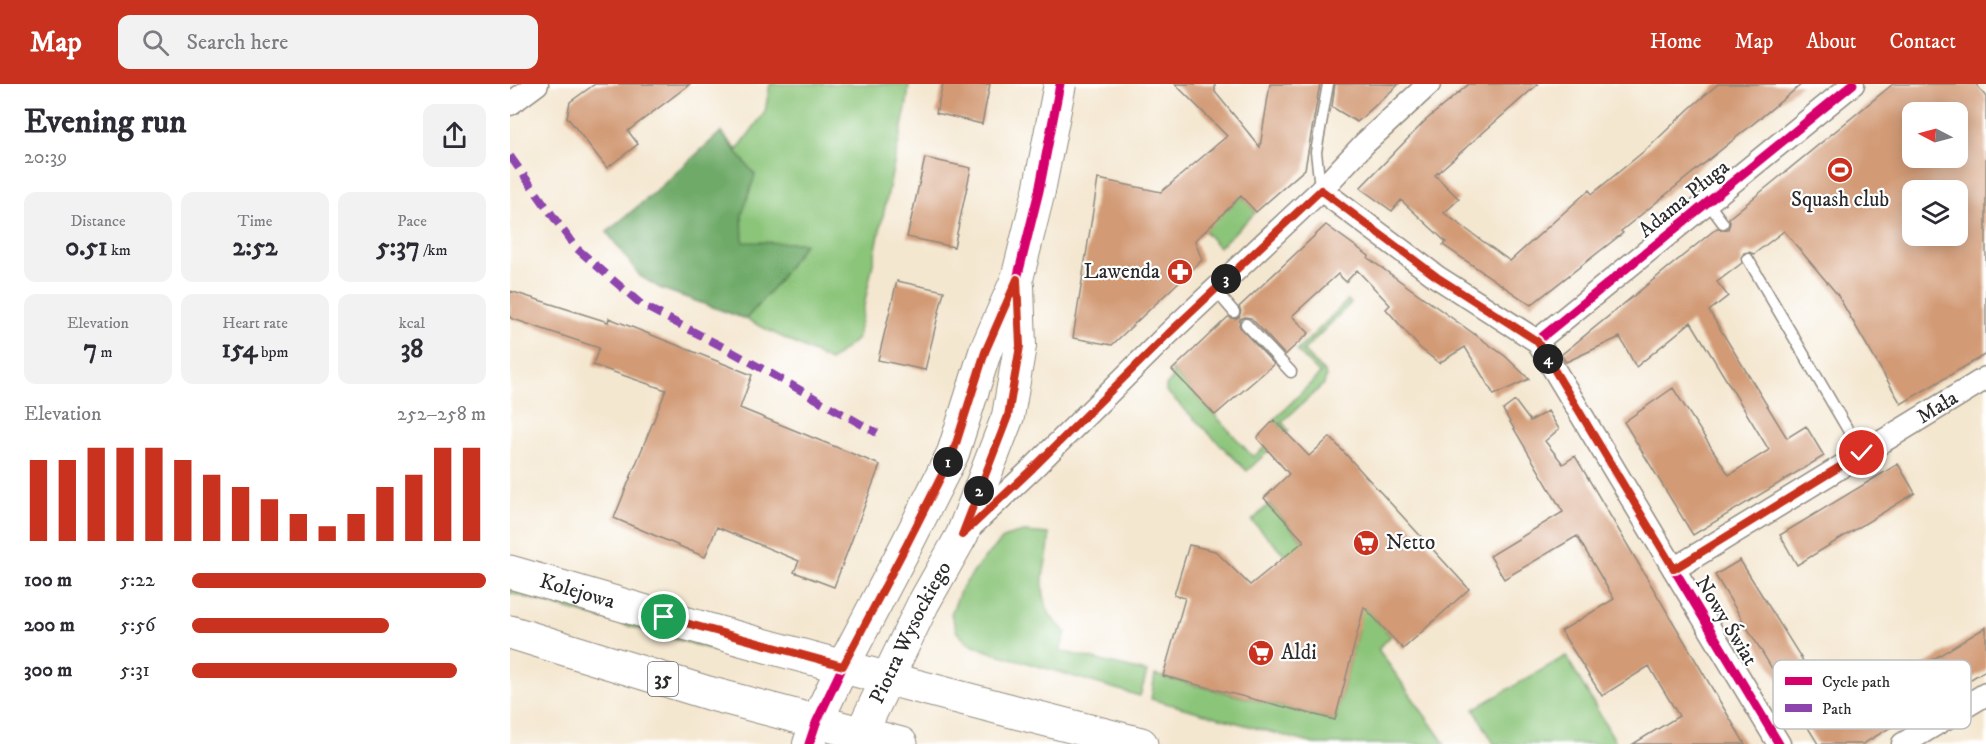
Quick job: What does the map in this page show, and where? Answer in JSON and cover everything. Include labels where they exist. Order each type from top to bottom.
[{"type":"main road","name":"Kolejowa","points":[[510,572],[887,679],[1141,744]]},
{"type":"main road","name":"35","points":[[510,632],[708,693],[813,734],[901,744]]},
{"type":"street","points":[[510,104],[537,84]]},
{"type":"street","name":"Piotra Wysockiego","points":[[813,734],[843,666],[953,453],[985,352],[1017,279],[1039,191],[1060,84]]},
{"type":"street","points":[[962,535],[1321,190],[1365,143],[1429,84]]},
{"type":"street","name":"Adama Pługa","points":[[1537,341],[1853,84]]},
{"type":"street","name":"Nowy Świat","points":[[1321,190],[1437,277],[1537,341],[1779,744]]},
{"type":"street","name":"Piotra Wysockiego","points":[[858,739],[923,604],[962,535],[1008,416],[1020,346],[1017,279]]},
{"type":"street","name":"Mała","points":[[1674,569],[1986,378]]},
{"type":"street","points":[[1971,703],[1986,694]]},
{"type":"street","points":[[1903,744],[1928,729]]},
{"type":"lane","points":[[1321,190],[1316,152],[1328,84]]},
{"type":"lane","points":[[1708,203],[1723,223]]},
{"type":"lane","points":[[1748,259],[1862,453]]},
{"type":"lane","points":[[1215,290],[1234,312]]},
{"type":"lane","points":[[1246,324],[1291,372]]},
{"type":"green space","points":[[770,84],[909,84],[907,103],[857,339],[830,361],[746,319],[660,288],[640,276],[607,232],[721,132],[737,150],[765,112]]},
{"type":"green space","points":[[721,132],[755,175],[742,215],[743,242],[805,243],[777,283],[746,319],[660,288],[640,276],[607,232]]},
{"type":"green space","points":[[1241,196],[1256,212],[1219,247],[1204,231]]},
{"type":"green space","points":[[1348,300],[1351,303],[1303,351],[1325,373],[1324,384],[1282,422],[1289,431],[1247,471],[1166,391],[1166,386],[1172,379],[1172,370],[1253,457],[1284,431],[1274,420],[1320,374],[1297,351]]},
{"type":"green space","points":[[1269,504],[1391,636],[1378,649],[1445,744],[1314,744],[1151,699],[1155,675],[1335,720],[1358,630],[1252,521]]},
{"type":"green space","points":[[1023,532],[1049,534],[1043,589],[1049,613],[1066,632],[1060,651],[1147,672],[1140,696],[987,651],[967,642],[957,632],[951,614],[961,589],[982,561],[1005,537]]},
{"type":"green space","points":[[510,587],[720,644],[718,651],[510,593]]},
{"type":"green space","points":[[1566,656],[1617,744],[1494,744],[1474,709]]},
{"type":"building","points":[[595,84],[690,84],[628,131],[638,144],[607,168],[567,117],[570,102]]},
{"type":"building","points":[[943,84],[990,84],[982,124],[936,113]]},
{"type":"building","points":[[1175,84],[1215,84],[1215,92],[1260,147],[1270,84],[1320,84],[1305,169],[1256,212],[1241,196],[1195,241],[1202,260],[1112,345],[1073,338],[1098,179],[1161,192],[1227,136]]},
{"type":"building","points":[[1335,84],[1399,84],[1357,122],[1332,107]]},
{"type":"building","points":[[1469,84],[1538,84],[1435,175],[1459,199],[1444,213],[1510,261],[1589,190],[1592,194],[1649,147],[1718,84],[1802,84],[1621,231],[1623,233],[1531,305],[1443,245],[1446,242],[1401,200],[1392,211],[1360,188],[1426,120]]},
{"type":"building","points":[[1893,84],[1976,84],[1986,97],[1986,354],[1901,404],[1837,294],[1784,231],[1754,254],[1744,253],[1741,258],[1742,263],[1717,282],[1728,296],[1709,311],[1787,438],[1806,426],[1824,456],[1693,535],[1624,422],[1673,388],[1729,475],[1769,450],[1691,322],[1636,367],[1620,337],[1566,362],[1561,355],[1717,228],[1728,229],[1729,218]]},
{"type":"building","points":[[925,158],[971,168],[954,247],[907,237]]},
{"type":"building","points":[[1326,225],[1369,256],[1368,258],[1505,356],[1529,379],[1494,395],[1465,347],[1439,363],[1420,348],[1386,309],[1390,305],[1357,270],[1346,282],[1338,274],[1292,316],[1309,333],[1285,355],[1251,318],[1240,319],[1241,329],[1274,364],[1215,415],[1172,370],[1228,317],[1235,319],[1239,317],[1241,311],[1239,307]]},
{"type":"building","points":[[897,281],[944,291],[925,370],[878,360]]},
{"type":"building","points":[[510,291],[608,322],[609,318],[752,375],[740,408],[880,465],[834,587],[794,572],[799,561],[717,527],[705,557],[614,518],[666,390],[593,365],[599,348],[510,318]]},
{"type":"building","points":[[1515,401],[1530,421],[1548,411],[1559,429],[1545,441],[1563,464],[1575,456],[1745,744],[1633,744],[1679,716],[1649,666],[1602,696],[1561,631],[1614,599],[1577,536],[1504,579],[1490,556],[1563,512],[1503,410]]},
{"type":"building","points":[[1274,420],[1309,456],[1330,437],[1469,589],[1403,649],[1364,607],[1335,720],[1163,676],[1185,598],[1174,595],[1189,545],[1215,551],[1250,585],[1304,541],[1264,498],[1289,474],[1257,438]]},
{"type":"building","points":[[1898,464],[1915,493],[1797,565],[1780,535]]},
{"type":"building","points":[[1740,560],[1802,660],[1773,660],[1773,670],[1715,575]]},
{"type":"building","points":[[1986,627],[1986,670],[1971,679],[1971,660],[1932,660]]},
{"type":"building","points":[[1809,729],[1888,729],[1863,744],[1818,744]]},
{"type":"marked path","points":[[510,156],[575,247],[642,305],[727,349],[877,433]]},
{"type":"cycle path","points":[[809,744],[816,723],[843,666],[953,453],[985,352],[1017,279],[1039,191],[1060,84]]},
{"type":"cycle path","points":[[1537,341],[1853,84]]},
{"type":"cycle path","points":[[1321,190],[1437,277],[1537,341],[1779,744]]},
{"type":"place","name":"Squash club","points":[[1840,170]]},
{"type":"place","name":"Lawenda","points":[[1180,272]]},
{"type":"place","name":"Netto","points":[[1366,543]]},
{"type":"place","name":"Aldi","points":[[1261,653]]},
{"type":"route","points":[[664,617],[843,666],[953,453],[985,352],[1017,279],[1020,346],[1008,416],[962,535],[1168,334],[1321,190],[1437,277],[1537,341],[1674,569],[1862,453]]}]
